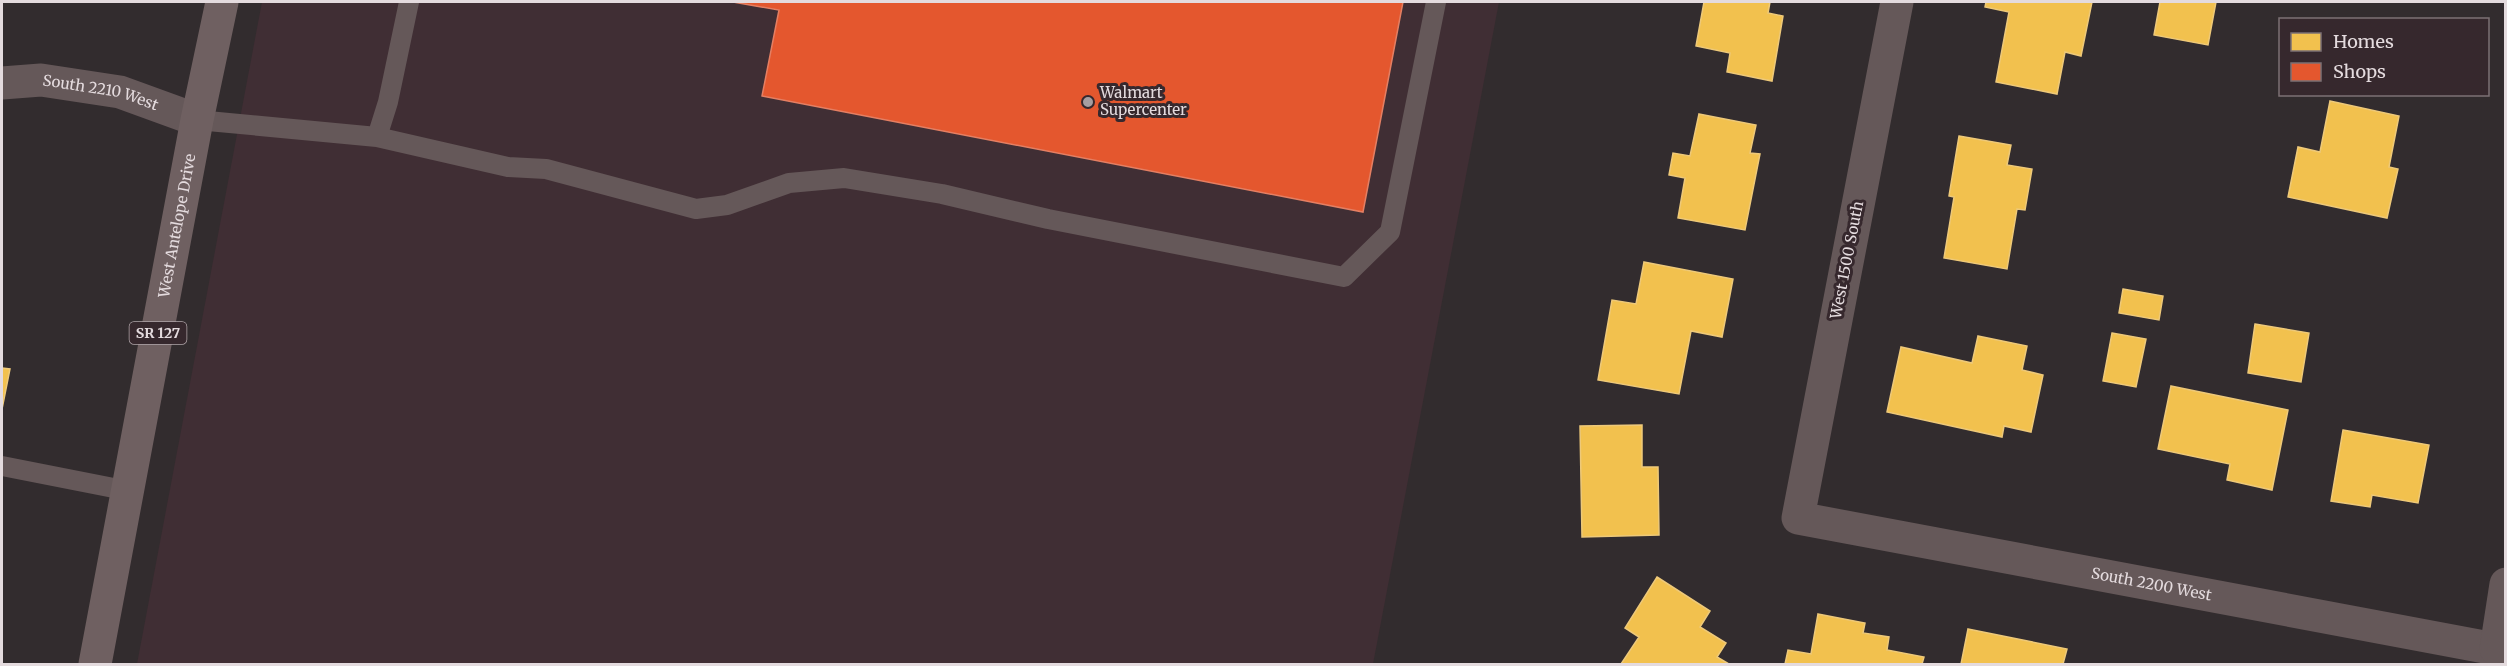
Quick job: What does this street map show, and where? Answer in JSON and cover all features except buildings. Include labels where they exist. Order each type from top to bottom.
[{"type":"main road","name":"West Antelope Drive","points":[[94,664],[129,491],[197,120],[222,2]]},
{"type":"street","name":"West 1500 South","points":[[1798,518],[1897,2]]},
{"type":"street","name":"South 2210 West","points":[[2,83],[41,80],[120,92],[197,120]]},
{"type":"street","name":"South 2200 West","points":[[1798,518],[2501,650]]},
{"type":"street","points":[[2501,650],[2505,584]]},
{"type":"lane","points":[[376,137],[388,102],[409,2]]},
{"type":"lane","points":[[197,120],[376,137],[508,167],[546,169],[696,209],[728,205],[789,183],[844,178],[942,194],[1059,221],[1344,278],[1390,232],[1436,2]]},
{"type":"lane","points":[[2,466],[129,491]]},
{"type":"shaded area","points":[[262,2],[1499,2],[1373,664],[137,664]]},
{"type":"place","name":"Walmart Supercenter","points":[[1088,102]]}]
